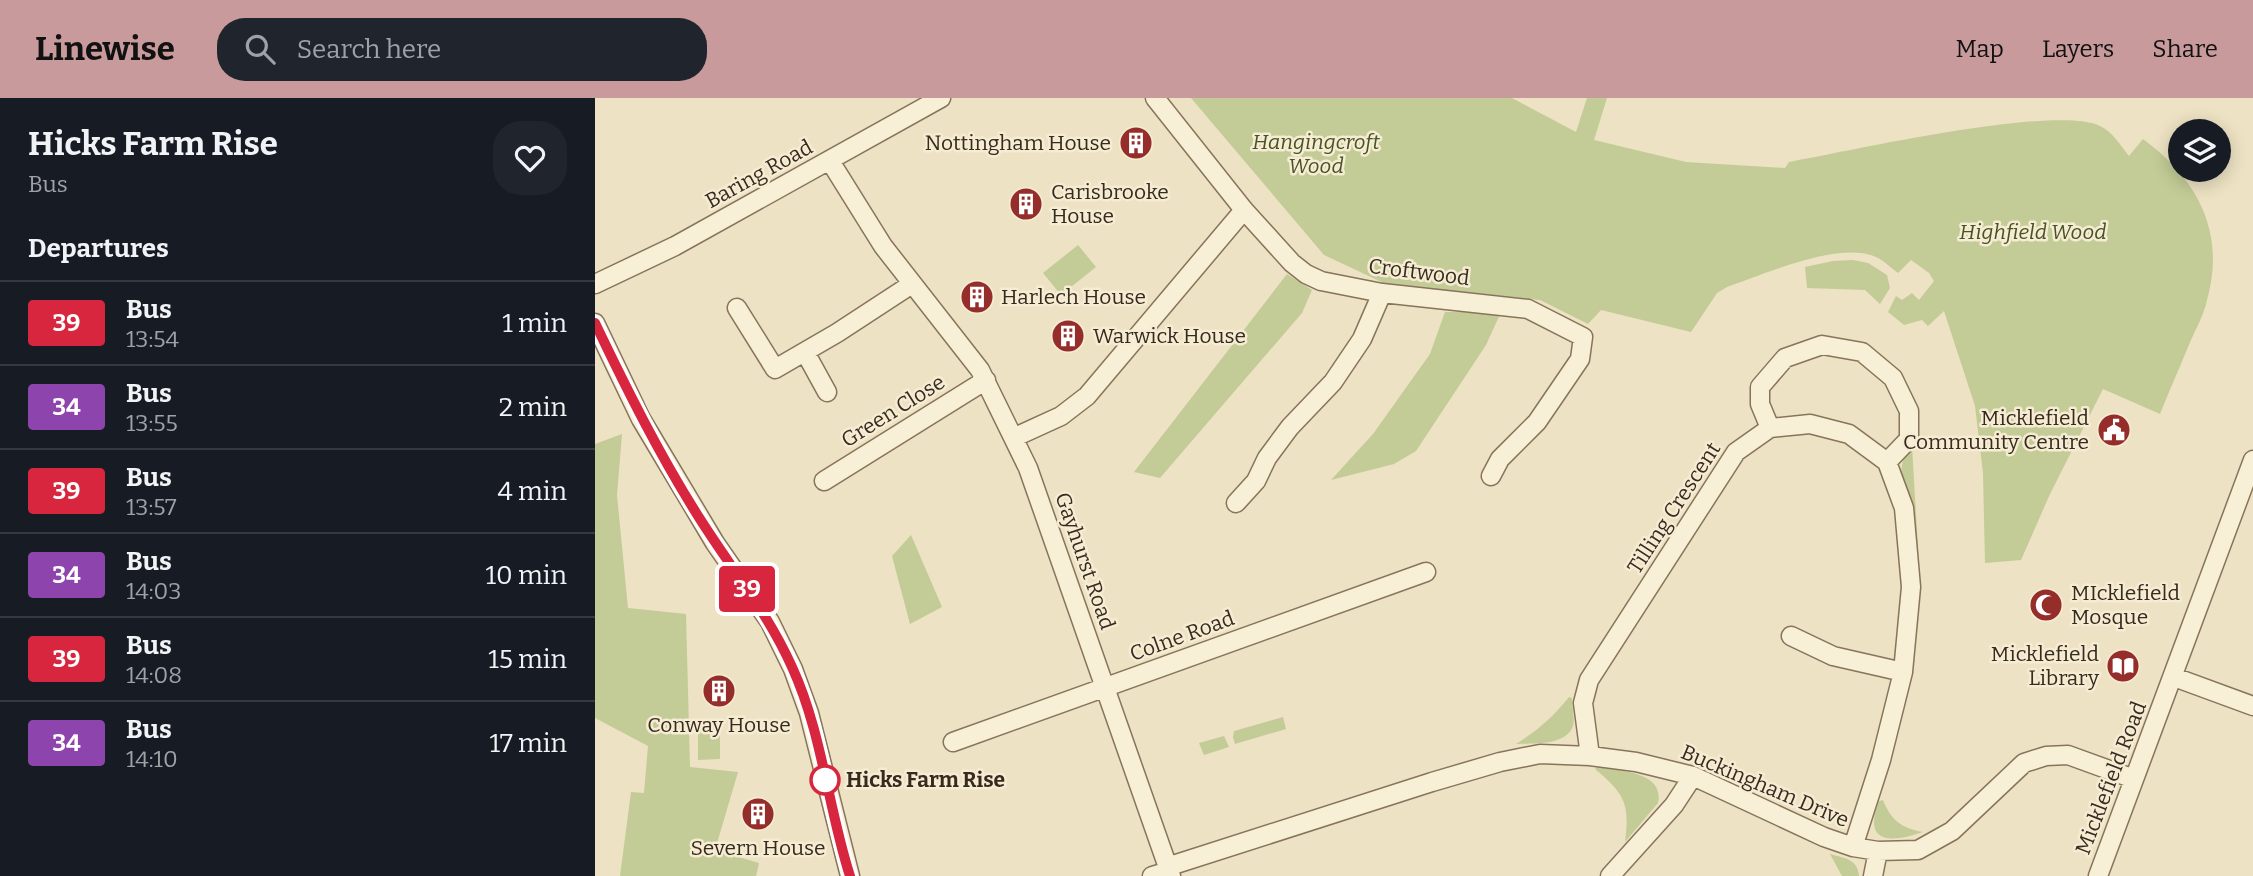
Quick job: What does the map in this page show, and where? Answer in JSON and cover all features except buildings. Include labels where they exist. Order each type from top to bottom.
[{"type":"street","name":"Baring Road","points":[[595,284],[675,246],[941,98]]},
{"type":"street","name":"Croftwood","points":[[1154,98],[1244,210],[1306,274],[1321,281],[1383,293],[1528,309],[1583,337],[1580,359],[1537,422],[1500,459],[1491,476]]},
{"type":"street","name":"Gayhurst Road","points":[[830,161],[883,246],[986,380],[1015,437],[1131,758],[1164,874]]},
{"type":"street","points":[[1015,437],[1061,416],[1087,396],[1244,210]]},
{"type":"street","points":[[737,309],[775,369],[912,284]]},
{"type":"street","points":[[1236,503],[1256,481],[1267,458],[1290,427],[1333,382],[1362,340],[1383,293]]},
{"type":"street","points":[[595,323],[641,419],[715,543],[769,622],[793,668],[809,713],[850,876]]},
{"type":"street","points":[[1770,428],[1760,404],[1759,387],[1785,358],[1822,345],[1862,352],[1893,378],[1909,411],[1909,439],[1887,463],[1904,508],[1911,587],[1903,672],[1881,760],[1853,847]]},
{"type":"street","points":[[805,352],[827,392]]},
{"type":"street","name":"Green Close","points":[[824,481],[986,380]]},
{"type":"street","name":"Tilling Crescent","points":[[1590,756],[1583,703],[1589,680],[1736,452],[1770,428],[1810,424],[1849,434],[1887,463]]},
{"type":"street","name":"Micklefield Road","points":[[2098,876],[2253,460]]},
{"type":"street","name":"Colne Road","points":[[953,742],[1426,572]]},
{"type":"street","points":[[1791,636],[1833,656],[1903,672]]},
{"type":"street","points":[[2174,677],[2253,706]]},
{"type":"street","name":"Buckingham Drive","points":[[1164,874],[1173,864],[1431,782],[1500,762],[1540,754],[1636,761],[1693,776],[1824,837],[1853,847],[1878,851],[1918,850],[1952,831],[2024,764],[2046,756],[2068,755],[2134,779]]},
{"type":"street","points":[[1610,876],[1674,805],[1693,776]]},
{"type":"street","points":[[1873,876],[1878,851]]},
{"type":"green space","name":"Highfield Wood","points":[[1191,98],[1512,98],[1576,132],[1587,98],[1607,98],[1594,140],[1686,162],[1785,168],[1789,162],[1949,132],[2040,121],[2076,121],[2105,129],[2129,156],[2143,139],[2162,155],[2168,161],[2168,182],[2186,182],[2203,209],[2213,252],[2207,300],[2160,414],[2103,389],[2050,494],[2021,560],[1985,563],[1983,473],[1975,406],[1944,311],[1928,326],[1922,320],[1904,325],[1888,312],[1896,296],[1902,300],[1912,293],[1919,300],[1934,281],[1929,273],[1911,260],[1898,273],[1879,258],[1860,253],[1842,253],[1801,261],[1717,293],[1691,332],[1601,310],[1588,324],[1540,300],[1388,285],[1324,255]]},
{"type":"green space","points":[[1078,245],[1096,267],[1061,295],[1043,273]]},
{"type":"green space","points":[[1853,260],[1868,263],[1887,275],[1890,288],[1880,304],[1865,290],[1807,288],[1805,267]]},
{"type":"green space","points":[[1287,274],[1312,290],[1302,313],[1160,478],[1134,472]]},
{"type":"green space","points":[[1445,312],[1501,312],[1486,345],[1416,451],[1394,464],[1331,480],[1373,434],[1430,354]]},
{"type":"green space","points":[[622,434],[617,495],[628,608],[686,614],[690,767],[738,772],[715,850],[759,863],[756,876],[620,876],[631,792],[644,793],[648,746],[595,718],[595,444]]},
{"type":"green space","points":[[1912,446],[1918,548],[1901,473],[1905,454]]},
{"type":"green space","points":[[911,535],[942,607],[910,624],[892,556]]},
{"type":"green space","points":[[1569,697],[1572,698],[1574,720],[1573,726],[1564,737],[1548,742],[1516,744],[1545,723]]},
{"type":"green space","points":[[1283,717],[1286,729],[1235,744],[1234,731]]},
{"type":"green space","points":[[720,730],[720,759],[698,760],[698,731]]},
{"type":"green space","points":[[1224,736],[1229,747],[1204,755],[1199,743]]},
{"type":"green space","points":[[1597,767],[1638,774],[1654,784],[1658,792],[1658,803],[1625,842],[1626,809],[1619,793],[1595,769]]},
{"type":"green space","points":[[1883,800],[1898,822],[1923,832],[1900,838],[1883,837],[1877,833],[1874,826],[1875,815],[1879,801]]},
{"type":"green space","points":[[1830,854],[1853,863],[1859,876],[1842,876]]},
{"type":"bus line","name":"39","points":[[595,323],[641,419],[715,543],[769,622],[793,668],[809,713],[850,876]]},
{"type":"place","name":"Nottingham House","points":[[1136,143]]},
{"type":"place","name":"Carisbrooke House","points":[[1026,204]]},
{"type":"place","name":"Harlech House","points":[[977,297]]},
{"type":"place","name":"Warwick House","points":[[1068,336]]},
{"type":"place","name":"Micklefield Community Centre","points":[[2114,430]]},
{"type":"place","name":"MIcklefield Mosque","points":[[2046,605]]},
{"type":"place","name":"Micklefield Library","points":[[2123,666]]},
{"type":"place","name":"Conway House","points":[[719,691]]},
{"type":"place","name":"Hicks Farm Rise","points":[[825,780]]},
{"type":"place","name":"Severn House","points":[[758,814]]},
{"type":"park label","name":"Hangingcroft Wood","points":[[1316,154]]}]
